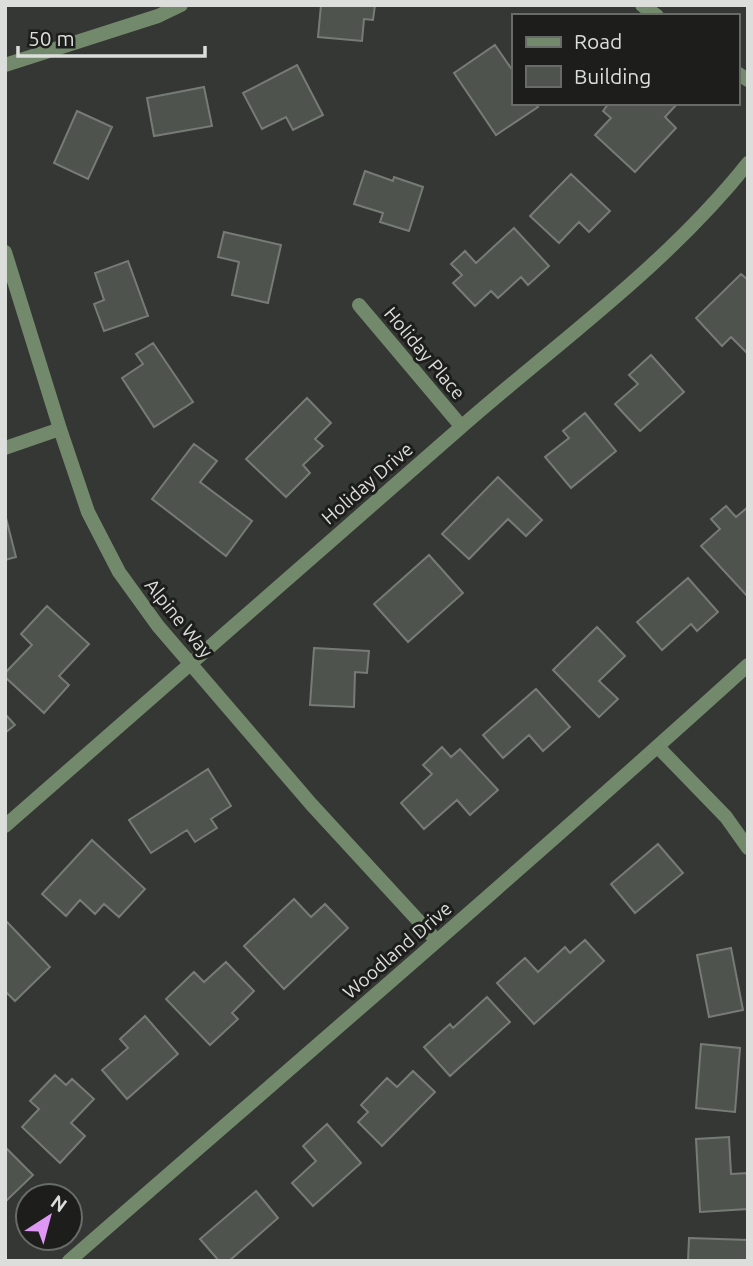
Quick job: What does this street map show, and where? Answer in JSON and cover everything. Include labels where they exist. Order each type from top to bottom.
[{"type":"street","points":[[5,65],[158,16],[181,5]]},
{"type":"street","name":"Holiday Drive","points":[[5,826],[461,426],[610,302],[682,237],[748,163]]},
{"type":"street","name":"Alpine Way","points":[[5,252],[88,512],[119,572],[158,626],[311,804],[437,941]]},
{"type":"street","name":"Holiday Place","points":[[359,306],[461,426]]},
{"type":"street","points":[[5,448],[60,429]]},
{"type":"street","name":"Woodland Drive","points":[[69,1261],[437,941],[748,665]]},
{"type":"street","points":[[658,747],[726,817],[748,848]]},
{"type":"building","points":[[321,5],[375,5],[373,20],[364,19],[362,41],[318,37]]},
{"type":"building","points":[[495,45],[512,70],[512,105],[538,107],[496,135],[454,73]]},
{"type":"building","points":[[297,65],[323,115],[293,130],[286,117],[262,129],[243,93]]},
{"type":"building","points":[[204,87],[212,126],[154,136],[147,98]]},
{"type":"building","points":[[608,105],[676,105],[665,117],[676,128],[635,172],[595,135],[611,118],[603,111]]},
{"type":"building","points":[[77,111],[112,127],[88,179],[54,163]]},
{"type":"building","points":[[365,171],[393,181],[394,177],[423,187],[409,231],[380,222],[383,213],[354,204]]},
{"type":"building","points":[[571,174],[610,211],[589,232],[579,222],[559,243],[530,216]]},
{"type":"building","points":[[514,228],[549,266],[528,285],[521,277],[498,298],[491,291],[475,306],[453,283],[462,275],[451,264],[465,251],[476,263]]},
{"type":"building","points":[[224,232],[281,245],[268,303],[232,295],[239,262],[218,257]]},
{"type":"building","points":[[128,261],[148,316],[104,331],[94,304],[104,300],[95,273]]},
{"type":"building","points":[[741,274],[748,280],[748,354],[731,337],[722,346],[696,318]]},
{"type":"building","points":[[153,343],[193,402],[154,427],[122,378],[143,364],[136,354]]},
{"type":"building","points":[[651,355],[684,392],[640,431],[615,404],[638,384],[629,375]]},
{"type":"building","points":[[307,398],[331,423],[315,439],[323,446],[303,465],[310,473],[286,497],[246,459]]},
{"type":"building","points":[[585,413],[616,451],[571,488],[545,457],[569,438],[563,431]]},
{"type":"building","points":[[194,444],[217,461],[200,482],[252,521],[226,556],[152,499]]},
{"type":"building","points":[[498,477],[542,520],[526,536],[508,519],[469,559],[442,534]]},
{"type":"building","points":[[726,506],[736,517],[748,507],[748,597],[701,546],[720,529],[711,519]]},
{"type":"building","points":[[5,519],[16,557],[5,560]]},
{"type":"building","points":[[429,555],[463,593],[408,642],[374,604]]},
{"type":"building","points":[[688,578],[718,612],[697,631],[691,624],[662,650],[637,622]]},
{"type":"building","points":[[47,606],[89,644],[59,676],[69,685],[44,713],[5,677],[5,673],[32,645],[21,634]]},
{"type":"building","points":[[597,627],[625,656],[599,681],[618,699],[599,717],[553,670]]},
{"type":"building","points":[[314,648],[369,651],[367,673],[355,672],[354,707],[310,705]]},
{"type":"building","points":[[536,689],[570,727],[543,751],[529,735],[503,758],[483,735]]},
{"type":"building","points":[[5,714],[15,725],[5,733]]},
{"type":"building","points":[[442,747],[451,757],[460,749],[498,790],[470,815],[457,800],[424,829],[401,803],[432,774],[423,765]]},
{"type":"building","points":[[208,769],[231,806],[211,819],[217,828],[195,842],[187,830],[151,853],[129,820]]},
{"type":"building","points":[[92,840],[145,889],[119,917],[104,904],[95,914],[80,900],[66,916],[42,894]]},
{"type":"building","points":[[658,844],[683,873],[635,913],[611,884]]},
{"type":"building","points":[[294,899],[311,917],[325,904],[348,928],[284,989],[244,946]]},
{"type":"building","points":[[7,922],[50,967],[15,1001],[5,991]]},
{"type":"building","points":[[585,940],[604,961],[534,1024],[497,983],[525,958],[538,972],[565,947],[570,953]]},
{"type":"building","points":[[731,948],[743,1010],[709,1017],[697,955]]},
{"type":"building","points":[[226,962],[254,991],[232,1013],[238,1019],[210,1045],[166,999],[194,972],[204,982]]},
{"type":"building","points":[[487,997],[510,1022],[450,1076],[424,1047],[450,1024],[453,1028]]},
{"type":"building","points":[[145,1016],[178,1054],[127,1099],[102,1070],[128,1048],[120,1039]]},
{"type":"building","points":[[701,1044],[740,1048],[735,1112],[696,1108]]},
{"type":"building","points":[[413,1071],[435,1092],[382,1146],[358,1122],[368,1112],[361,1105],[387,1078],[397,1087]]},
{"type":"building","points":[[55,1075],[66,1085],[72,1079],[94,1099],[71,1123],[85,1136],[60,1163],[22,1127],[39,1109],[30,1101]]},
{"type":"building","points":[[327,1124],[361,1163],[313,1206],[292,1183],[316,1161],[303,1146]]},
{"type":"building","points":[[729,1137],[731,1174],[748,1173],[748,1209],[700,1212],[696,1139]]},
{"type":"building","points":[[5,1147],[33,1175],[26,1182],[14,1182],[14,1193],[5,1202]]},
{"type":"building","points":[[256,1191],[278,1218],[229,1261],[219,1261],[200,1239]]},
{"type":"building","points":[[689,1238],[748,1240],[748,1261],[688,1261]]}]
